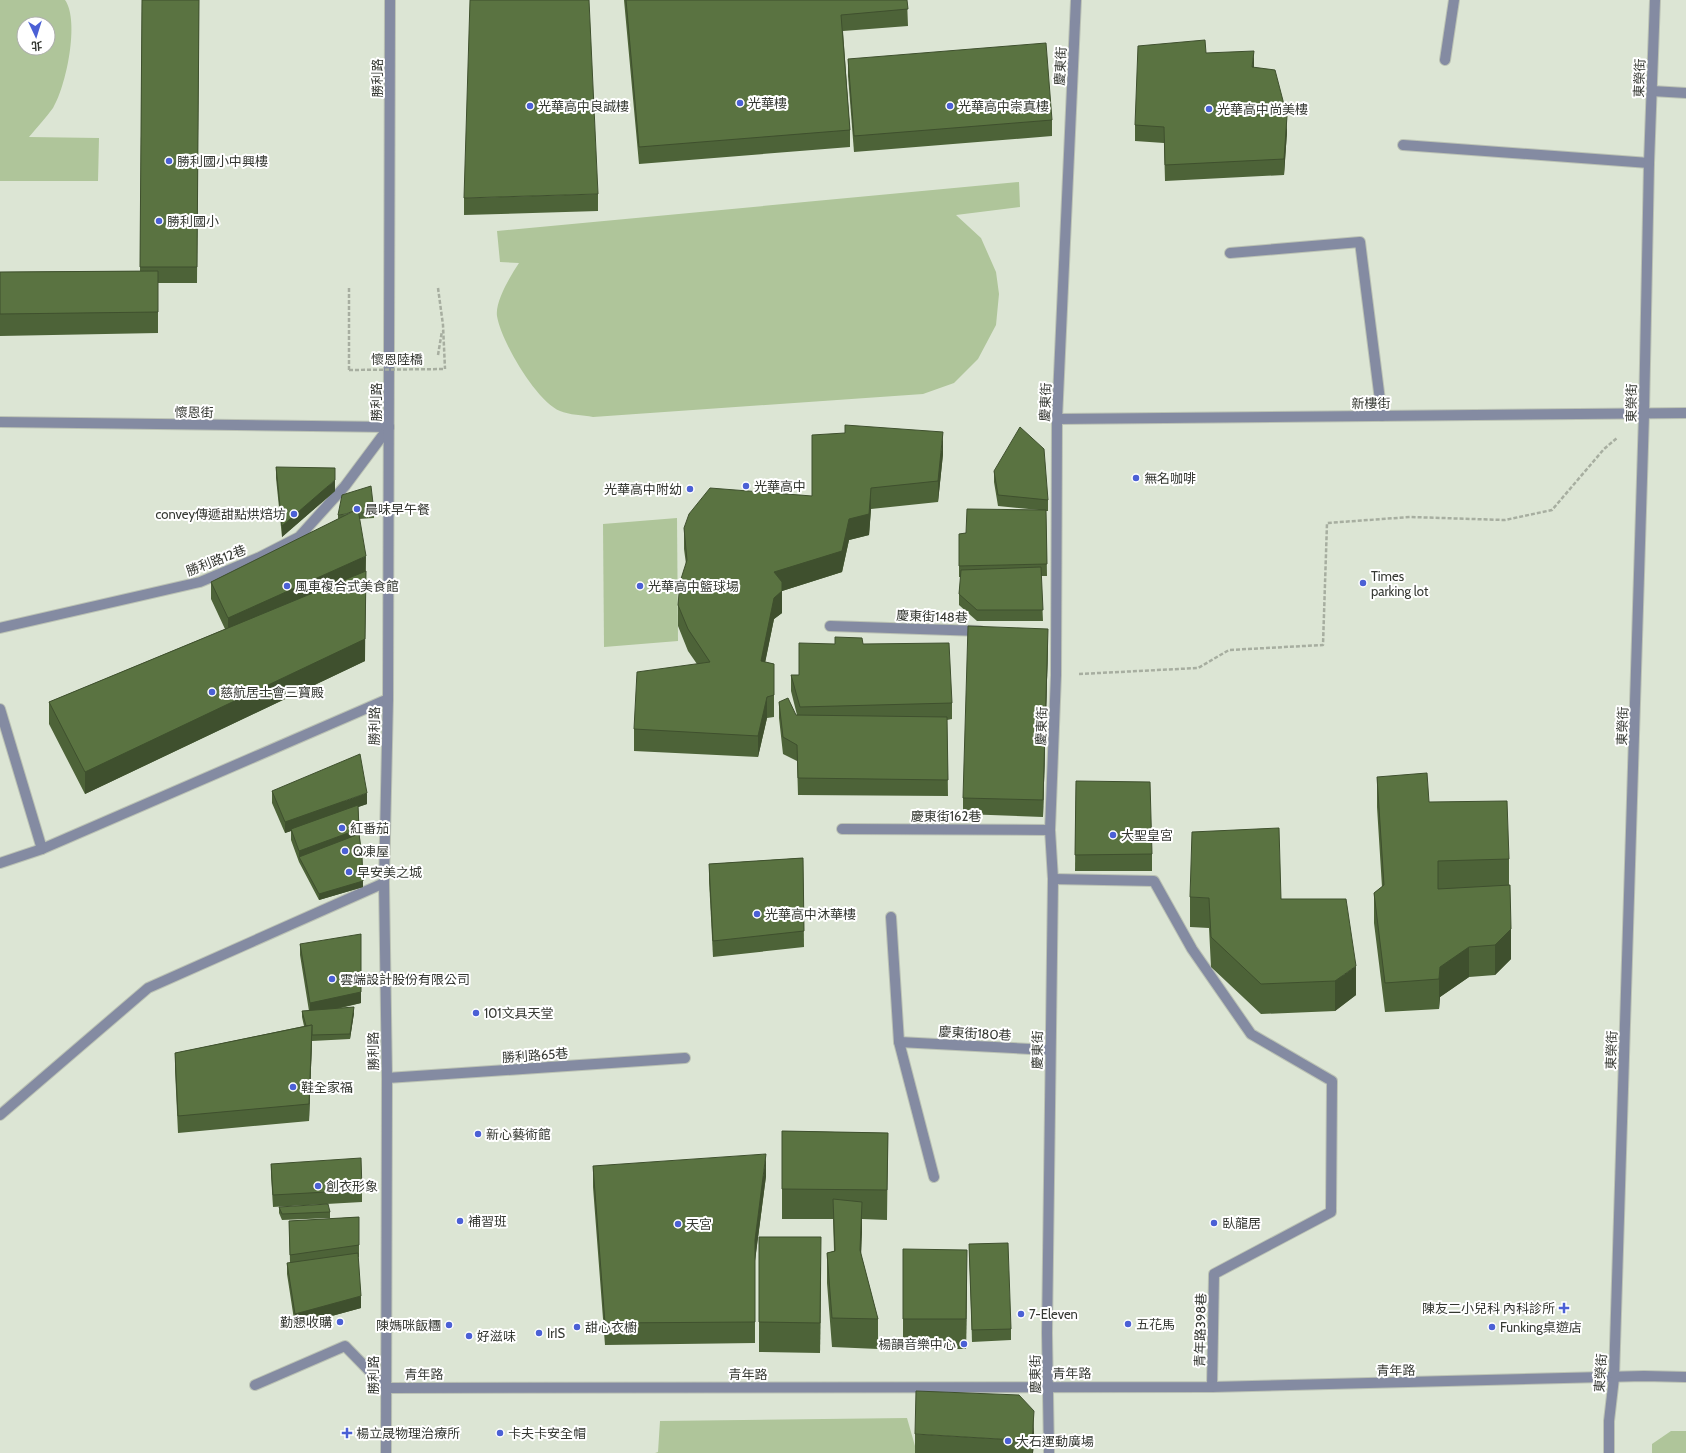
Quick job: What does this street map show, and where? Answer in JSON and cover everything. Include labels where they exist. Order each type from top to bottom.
[{"type":"street","name":"勝利路","points":[[386,1453],[387,1078],[384,883],[388,700],[390,0]]},
{"type":"street","name":"慶東街","points":[[1049,1453],[1050,1050],[1053,880],[1050,830],[1056,675],[1052,634],[1057,419],[1076,0]]},
{"type":"street","points":[[1445,60],[1454,0]]},
{"type":"street","name":"東榮街","points":[[1609,1453],[1609,1421],[1614,1378],[1644,414],[1649,163],[1655,0]]},
{"type":"street","points":[[1652,91],[1686,93]]},
{"type":"street","points":[[1402,145],[1649,163]]},
{"type":"street","points":[[1230,253],[1360,242],[1382,416]]},
{"type":"street","name":"新樓街","points":[[1057,419],[1686,413]]},
{"type":"street","name":"懷恩街","points":[[0,422],[389,427]]},
{"type":"street","name":"勝利路12巷","points":[[0,628],[200,582],[299,537],[345,486],[389,427]]},
{"type":"street","name":"慶東街148巷","points":[[830,626],[994,632]]},
{"type":"street","points":[[0,863],[42,849],[388,700]]},
{"type":"street","points":[[0,709],[42,849]]},
{"type":"street","name":"慶東街162巷","points":[[842,829],[1050,830]]},
{"type":"street","name":"青年路398巷","points":[[1053,880],[1154,881],[1192,949],[1251,1034],[1332,1081],[1332,1212],[1214,1274],[1212,1387]]},
{"type":"street","points":[[0,1115],[148,988],[384,883]]},
{"type":"street","points":[[891,917],[899,1042],[934,1177]]},
{"type":"street","name":"慶東街180巷","points":[[899,1042],[1050,1050]]},
{"type":"street","name":"勝利路65巷","points":[[387,1078],[685,1058]]},
{"type":"street","points":[[255,1385],[345,1346],[386,1388]]},
{"type":"street","name":"青年路","points":[[386,1388],[1212,1387],[1686,1377]]},
{"type":"path","name":"懷恩陸橋","points":[[349,288],[349,370],[445,369],[443,325]]},
{"type":"path","points":[[438,288],[443,325],[438,355]]},
{"type":"path","points":[[1056,675],[1198,668],[1229,650],[1323,645],[1327,523],[1410,517],[1504,520],[1552,510],[1604,449],[1644,414]]},
{"type":"green space","points":[[0,0],[65,0],[69,10],[71,23],[70,54],[66,70],[58,98],[53,108],[29,137],[99,138],[98,181],[0,181]]},
{"type":"green space","points":[[1019,182],[1020,207],[956,215],[981,238],[996,272],[999,294],[996,325],[978,359],[954,383],[923,394],[593,417],[572,414],[560,411],[551,405],[531,383],[512,354],[505,340],[497,316],[498,303],[504,288],[519,263],[500,262],[497,231]]},
{"type":"green space","name":"光華高中籃球場","points":[[677,518],[678,641],[604,647],[603,524]]},
{"type":"green space","points":[[907,1418],[917,1453],[655,1453],[658,1452],[660,1421]]},
{"type":"green space","points":[[1671,1431],[1686,1431],[1686,1453],[1652,1453],[1652,1444]]},
{"type":"building","name":"勝利國小中興樓","points":[[142,0],[199,0],[197,267],[140,267]]},
{"type":"building","name":"光華高中良誠樓","points":[[470,0],[589,0],[598,194],[464,198]]},
{"type":"building","name":"光華樓","points":[[626,0],[907,0],[908,9],[841,15],[850,130],[639,147]]},
{"type":"building","name":"光華高中尚美樓","points":[[1205,40],[1206,53],[1254,51],[1252,67],[1275,70],[1287,116],[1284,159],[1165,165],[1164,127],[1135,125],[1138,46]]},
{"type":"building","name":"光華高中崇真樓","points":[[1046,43],[1052,120],[854,136],[848,59]]},
{"type":"building","points":[[158,271],[158,312],[0,314],[0,272]]},
{"type":"building","points":[[845,425],[943,432],[938,481],[871,488],[869,514],[849,519],[842,551],[774,572],[782,582],[782,591],[774,598],[761,661],[774,664],[774,695],[767,697],[758,736],[634,729],[637,672],[710,662],[688,629],[678,605],[680,582],[687,560],[684,528],[689,514],[710,488],[812,496],[812,435],[845,433]]},
{"type":"building","points":[[1020,427],[1044,449],[1048,500],[998,495],[994,471]]},
{"type":"building","name":"convey傳遞甜點烘焙坊","points":[[276,467],[335,468],[335,480],[282,526]]},
{"type":"building","name":"晨味早午餐","points":[[371,486],[374,512],[358,513],[358,509],[346,514],[338,515],[342,495]]},
{"type":"building","name":"風車複合式美食館","points":[[358,509],[366,556],[228,618],[211,582]]},
{"type":"building","points":[[967,509],[1046,510],[1047,564],[959,566],[959,534],[966,533]]},
{"type":"building","points":[[1041,567],[1043,610],[977,610],[959,594],[961,570]]},
{"type":"building","name":"慈航居士會三寶殿","points":[[366,571],[365,639],[85,772],[49,702]]},
{"type":"building","points":[[968,626],[1048,629],[1043,800],[963,798]]},
{"type":"building","points":[[835,637],[862,638],[863,644],[949,643],[952,703],[800,707],[791,675],[799,675],[799,643],[835,644]]},
{"type":"building","points":[[788,698],[796,715],[947,717],[948,780],[798,778],[797,745],[783,737],[779,702]]},
{"type":"building","points":[[360,754],[367,793],[285,822],[272,791]]},
{"type":"building","points":[[1427,773],[1429,802],[1507,801],[1509,859],[1438,861],[1438,889],[1510,885],[1511,929],[1495,945],[1469,947],[1440,967],[1439,979],[1385,983],[1374,893],[1384,885],[1377,777]]},
{"type":"building","name":"大聖皇宮","points":[[1076,781],[1150,782],[1152,854],[1075,855]]},
{"type":"building","points":[[358,805],[359,829],[299,851],[291,829]]},
{"type":"building","points":[[1279,828],[1281,899],[1346,899],[1356,966],[1335,981],[1261,984],[1211,937],[1209,898],[1190,897],[1192,832]]},
{"type":"building","points":[[359,834],[363,881],[319,894],[299,857]]},
{"type":"building","name":"光華高中沐華樓","points":[[803,858],[804,931],[713,941],[709,864]]},
{"type":"building","name":"雲端設計股份有限公司","points":[[361,934],[361,992],[310,1003],[300,944]]},
{"type":"building","points":[[354,1007],[350,1034],[312,1035],[312,1025],[306,1026],[302,1011]]},
{"type":"building","points":[[312,1025],[309,1104],[178,1116],[175,1053]]},
{"type":"building","points":[[782,1131],[888,1133],[887,1190],[782,1189]]},
{"type":"building","name":"天宮","points":[[766,1154],[755,1240],[755,1322],[605,1323],[593,1166]]},
{"type":"building","points":[[361,1158],[362,1190],[273,1195],[271,1164]]},
{"type":"building","points":[[833,1199],[862,1202],[860,1250],[878,1319],[832,1318],[827,1253],[835,1251]]},
{"type":"building","points":[[328,1204],[330,1212],[282,1214],[279,1207]]},
{"type":"building","points":[[359,1217],[359,1245],[290,1255],[289,1221]]},
{"type":"building","points":[[759,1237],[821,1237],[820,1323],[759,1322]]},
{"type":"building","points":[[1008,1243],[1011,1329],[972,1330],[969,1244]]},
{"type":"building","points":[[903,1249],[967,1250],[966,1319],[903,1319]]},
{"type":"building","points":[[358,1253],[361,1296],[295,1314],[287,1263]]},
{"type":"building","points":[[916,1391],[1019,1395],[1034,1411],[1032,1441],[915,1434]]},
{"type":"place","name":"光華樓","points":[[740,103]]},
{"type":"place","name":"光華高中良誠樓","points":[[530,106]]},
{"type":"place","name":"光華高中崇真樓","points":[[950,106]]},
{"type":"place","name":"光華高中尚美樓","points":[[1209,109]]},
{"type":"place","name":"勝利國小中興樓","points":[[169,161]]},
{"type":"place","name":"勝利國小","points":[[159,221]]},
{"type":"place","name":"無名咖啡","points":[[1136,478]]},
{"type":"place","name":"光華高中","points":[[746,486]]},
{"type":"place","name":"光華高中附幼","points":[[690,489]]},
{"type":"place","name":"晨味早午餐","points":[[357,509]]},
{"type":"place","name":"convey傳遞甜點烘焙坊","points":[[294,514]]},
{"type":"place","name":"Times parking lot","points":[[1363,583]]},
{"type":"place","name":"風車複合式美食館","points":[[287,586]]},
{"type":"place","name":"光華高中籃球場","points":[[640,586]]},
{"type":"place","name":"慈航居士會三寶殿","points":[[212,692]]},
{"type":"place","name":"紅番茄","points":[[342,828]]},
{"type":"place","name":"大聖皇宮","points":[[1113,835]]},
{"type":"place","name":"Q凍屋","points":[[345,851]]},
{"type":"place","name":"早安美之城","points":[[349,872]]},
{"type":"place","name":"光華高中沐華樓","points":[[757,914]]},
{"type":"place","name":"雲端設計股份有限公司","points":[[332,979]]},
{"type":"place","name":"101文具天堂","points":[[476,1013]]},
{"type":"place","name":"鞋全家福","points":[[293,1087]]},
{"type":"place","name":"新心藝術館","points":[[478,1134]]},
{"type":"place","name":"創衣形象","points":[[318,1186]]},
{"type":"place","name":"補習班","points":[[460,1221]]},
{"type":"place","name":"臥龍居","points":[[1214,1223]]},
{"type":"place","name":"天宮","points":[[678,1224]]},
{"type":"place","name":"陳友二小兒科 內科診所","points":[[1564,1308]]},
{"type":"place","name":"7-Eleven","points":[[1021,1314]]},
{"type":"place","name":"勤懇收購","points":[[340,1322]]},
{"type":"place","name":"五花馬","points":[[1128,1324]]},
{"type":"place","name":"陳媽咪飯糰","points":[[449,1325]]},
{"type":"place","name":"甜心衣櫥","points":[[577,1327]]},
{"type":"place","name":"Funking桌遊店","points":[[1492,1327]]},
{"type":"place","name":"IrIS","points":[[539,1333]]},
{"type":"place","name":"好滋味","points":[[469,1336]]},
{"type":"place","name":"楊韻音樂中心","points":[[964,1344]]},
{"type":"place","name":"楊立晟物理治療所","points":[[347,1433]]},
{"type":"place","name":"卡夫卡安全帽","points":[[500,1433]]},
{"type":"place","name":"大石運動廣場","points":[[1008,1441]]}]
